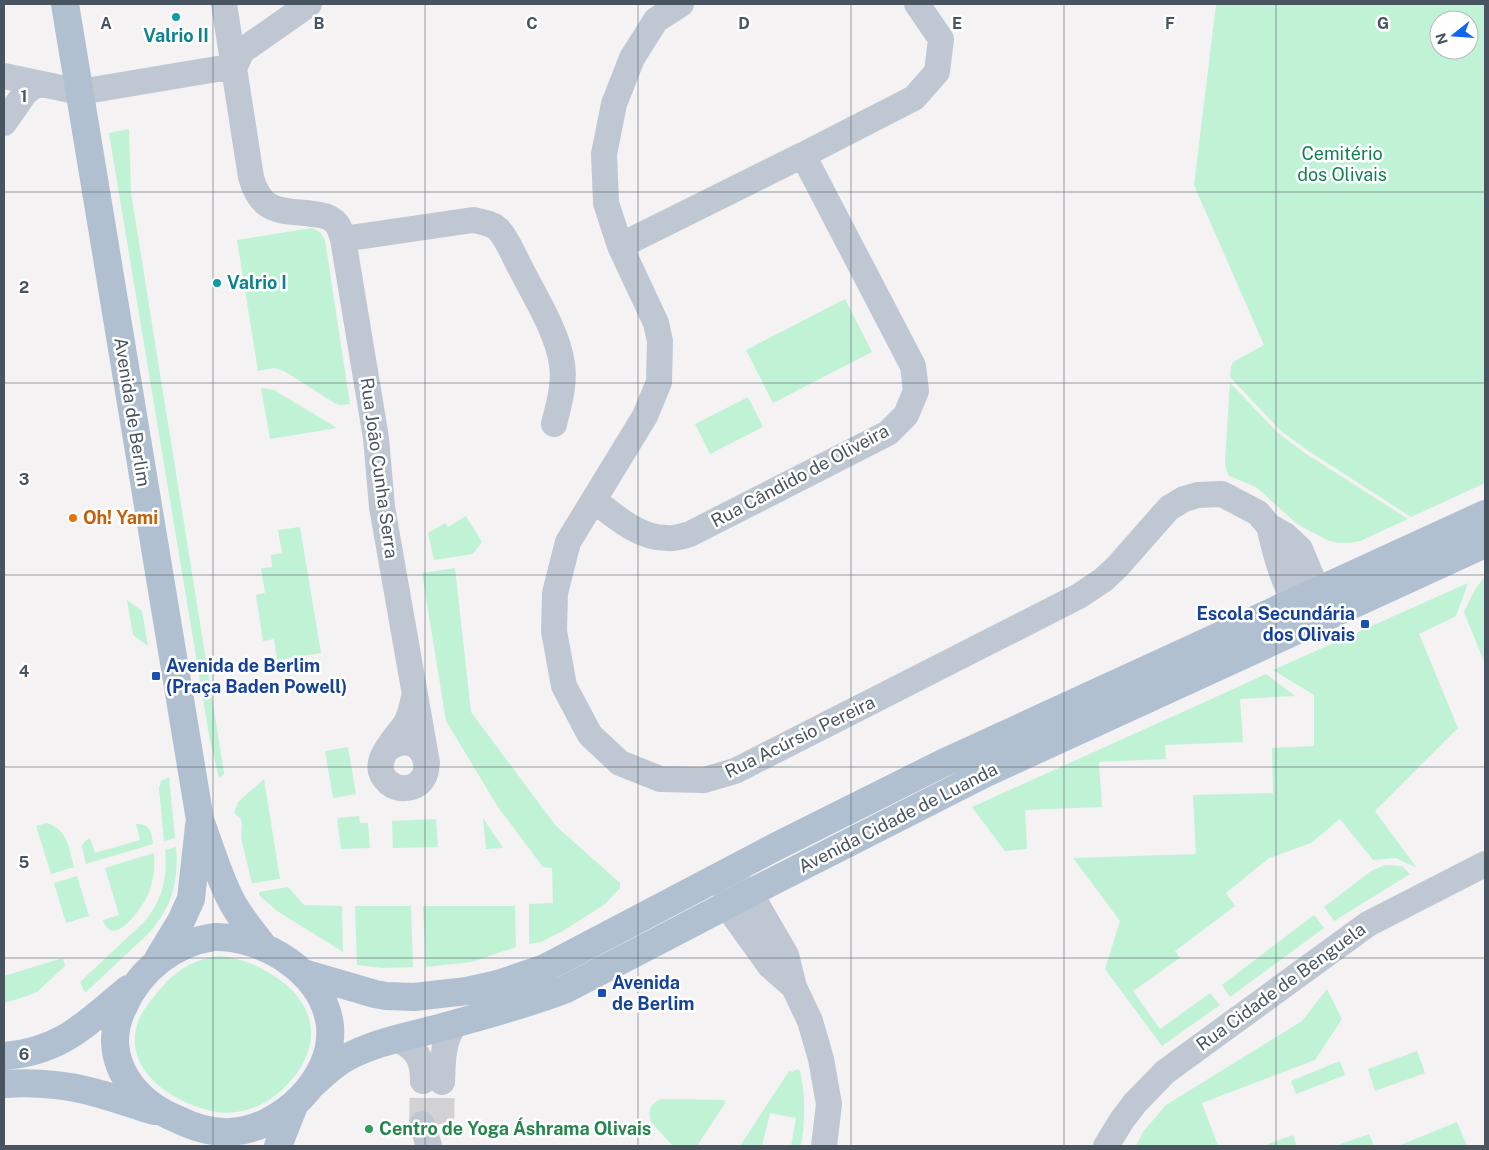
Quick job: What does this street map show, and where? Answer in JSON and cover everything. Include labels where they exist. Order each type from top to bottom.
[{"type":"main road","name":"Avenida de Berlim","points":[[65,4],[200,820],[231,901],[246,924],[266,948]]},
{"type":"main road","name":"Avenida Cidade de Luanda","points":[[303,973],[386,996],[414,996],[467,992],[545,968],[942,763],[1485,514]]},
{"type":"main road","name":"Avenida Cidade de Luanda","points":[[180,1121],[210,1131],[230,1132],[248,1130],[263,1125],[278,1117],[329,1070],[345,1059],[395,1039],[532,1002],[564,990],[984,774],[1485,544]]},
{"type":"main road","name":"Avenida de Berlim","points":[[180,1121],[147,1102],[131,1086],[123,1073],[117,1055],[115,1040],[117,1021],[126,1000],[181,922],[191,899],[200,820]]},
{"type":"main road","points":[[4,1056],[46,1048],[74,1034],[147,971],[176,949],[187,944],[200,939],[228,936],[266,948],[303,973],[315,988],[324,1005],[330,1028],[329,1045],[323,1065],[303,1094],[278,1146]]},
{"type":"main road","points":[[4,1084],[37,1083],[67,1087],[122,1101],[180,1121],[212,1146]]},
{"type":"street","points":[[224,4],[251,177],[263,202],[278,210],[314,214],[333,220],[343,239],[473,220],[492,225],[499,230],[508,244],[552,332],[560,355],[563,387],[554,424]]},
{"type":"street","points":[[234,66],[242,52],[309,4]]},
{"type":"street","name":"Rua Acúrsio Pereira","points":[[681,4],[649,12],[614,104],[604,154],[606,203],[620,246],[656,323],[660,341],[659,382],[645,416],[568,542],[555,593],[554,631],[564,686],[590,735],[620,762],[660,779],[704,780],[734,771],[1079,596],[1117,568],[1170,508],[1184,499],[1198,495],[1222,494],[1258,513],[1268,526],[1284,535],[1300,549],[1312,578],[1305,597],[1316,623]]},
{"type":"street","points":[[620,246],[914,98],[937,72],[941,39],[917,4]]},
{"type":"street","points":[[4,76],[80,92],[234,66]]},
{"type":"street","points":[[4,123],[25,93],[37,83]]},
{"type":"street","name":"Rua Cândido de Oliveira","points":[[594,500],[614,516],[644,534],[667,538],[690,534],[888,433],[906,415],[916,391],[913,366],[803,155]]},
{"type":"street","name":"Rua João Cunha Serra","points":[[343,239],[376,438],[382,507],[427,763],[426,772],[416,785],[410,788],[397,788],[387,782],[381,771],[380,764],[382,758],[408,720],[415,697]]},
{"type":"street","points":[[389,748],[400,742],[412,744],[422,751],[427,763]]},
{"type":"street","name":"Rua Cidade de Benguela","points":[[1106,1146],[1135,1103],[1165,1072],[1368,924],[1485,864]]},
{"type":"street","points":[[724,874],[739,899],[734,916],[770,966],[794,987],[810,1021],[821,1059],[829,1104],[824,1146]]},
{"type":"street","points":[[395,1039],[405,1042],[412,1048],[418,1055],[432,1082],[443,1048],[455,1024]]},
{"type":"green space","name":"Cemitério dos Olivais","points":[[1212,4],[1485,4],[1485,483],[1411,517],[1307,450],[1281,431],[1230,377],[1233,362],[1264,345],[1194,185],[1216,5]]},
{"type":"green space","points":[[129,129],[131,193],[222,760],[224,774],[219,778],[210,741],[109,133]]},
{"type":"green space","points":[[312,228],[320,232],[325,240],[350,404],[336,404],[284,371],[274,368],[258,371],[237,240]]},
{"type":"green space","points":[[845,299],[872,352],[773,403],[746,350]]},
{"type":"green space","points":[[1230,383],[1278,433],[1305,453],[1408,519],[1360,541],[1338,543],[1327,540],[1297,524],[1256,487],[1229,476],[1225,461]]},
{"type":"green space","points":[[261,388],[274,390],[337,428],[270,439]]},
{"type":"green space","points":[[748,397],[763,427],[710,454],[695,424]]},
{"type":"green space","points":[[466,516],[482,542],[473,554],[434,560],[428,533],[445,523],[448,527]]},
{"type":"green space","points":[[300,527],[321,653],[277,660],[274,639],[263,641],[256,595],[265,593],[261,568],[272,567],[271,555],[282,553],[278,530]]},
{"type":"green space","points":[[455,568],[471,712],[556,826],[620,883],[620,888],[605,904],[563,931],[541,942],[529,944],[529,904],[553,903],[552,868],[543,867],[498,807],[446,721],[422,573]]},
{"type":"green space","points":[[1485,576],[1485,664],[1464,612],[1474,591]]},
{"type":"green space","points":[[1468,583],[1456,616],[1419,634],[1458,728],[1375,811],[1417,868],[1396,858],[1373,860],[1340,819],[1311,843],[1269,858],[1226,893],[1235,906],[1175,951],[1180,958],[1133,991],[1160,1029],[1210,993],[1220,1005],[1162,1046],[1105,969],[1120,921],[1073,858],[1196,854],[1193,795],[1273,793],[1272,748],[1314,746],[1314,695],[1273,670]]},
{"type":"green space","points":[[127,600],[142,611],[148,646],[133,635]]},
{"type":"green space","points":[[1266,674],[1295,696],[1240,699],[1243,742],[1165,745],[1166,759],[1099,762],[1102,807],[1025,810],[1027,849],[1005,851],[972,807],[1218,696]]},
{"type":"green space","points":[[348,747],[356,794],[333,798],[325,751]]},
{"type":"green space","points":[[169,777],[175,838],[164,841],[159,788],[161,781]]},
{"type":"green space","points":[[264,779],[280,879],[252,883],[241,838],[242,823],[240,818],[234,813],[238,802]]},
{"type":"green space","points":[[359,816],[360,823],[368,823],[370,848],[341,849],[337,818]]},
{"type":"green space","points":[[483,818],[503,848],[486,849]]},
{"type":"green space","points":[[436,819],[438,847],[393,848],[392,821]]},
{"type":"green space","points":[[47,823],[54,826],[63,835],[69,847],[74,867],[51,874],[36,826]]},
{"type":"green space","points":[[136,824],[144,825],[149,829],[153,844],[86,864],[82,846],[85,841],[90,838],[95,853],[140,840]]},
{"type":"green space","points":[[176,847],[175,882],[164,913],[150,932],[85,993],[80,982],[143,923],[155,907],[162,889],[166,870],[165,850]]},
{"type":"green space","points":[[154,853],[152,883],[141,907],[128,923],[121,928],[114,931],[108,928],[103,920],[119,915],[105,868]]},
{"type":"green space","points":[[1385,865],[1402,866],[1410,874],[1334,921],[1324,907],[1371,871]]},
{"type":"green space","points":[[77,876],[89,916],[66,923],[54,883]]},
{"type":"green space","points":[[288,887],[304,905],[342,906],[343,952],[277,911],[259,895],[259,892]]},
{"type":"green space","points":[[355,906],[411,906],[413,967],[383,968],[357,965]]},
{"type":"green space","points":[[423,906],[515,906],[516,947],[472,962],[426,967]]},
{"type":"green space","points":[[1314,915],[1324,928],[1230,997],[1222,985]]},
{"type":"green space","points":[[220,956],[252,964],[280,980],[294,992],[303,1005],[309,1019],[311,1033],[304,1062],[283,1089],[255,1107],[229,1113],[215,1112],[194,1106],[160,1087],[144,1070],[139,1060],[135,1037],[138,1021],[143,1012],[170,979],[192,963]]},
{"type":"green space","points":[[63,958],[65,966],[37,992],[4,1003],[4,976]]},
{"type":"green space","points":[[1327,989],[1342,1019],[1315,1060],[1202,1103],[1218,1146],[1136,1146],[1143,1132],[1166,1105],[1302,1021]]},
{"type":"green space","points":[[1417,1051],[1425,1073],[1375,1091],[1368,1069]]},
{"type":"green space","points":[[1340,1061],[1345,1075],[1296,1094],[1291,1081]]},
{"type":"green space","points":[[797,1069],[800,1071],[804,1099],[801,1146],[791,1146],[796,1118],[770,1113],[762,1146],[740,1146],[789,1071],[792,1072]]},
{"type":"green space","points":[[662,1099],[724,1100],[726,1102],[697,1146],[673,1146],[651,1122],[650,1118],[651,1107],[655,1102]]},
{"type":"green space","points":[[1457,1122],[1467,1146],[1398,1146]]},
{"type":"green space","points":[[1369,1134],[1374,1146],[1335,1146]]},
{"type":"green space","points":[[1293,1135],[1297,1146],[1263,1146]]},
{"type":"tunnel","points":[[422,1124],[423,1081]]},
{"type":"tunnel","points":[[441,1124],[442,1082]]},
{"type":"place","name":"Valrio II","points":[[176,17]]},
{"type":"place","name":"Valrio I","points":[[217,283]]},
{"type":"place","name":"Oh! Yami","points":[[73,518]]},
{"type":"place","name":"Escola Secundária dos Olivais","points":[[1365,624]]},
{"type":"place","name":"Avenida de Berlim (Praça Baden Powell)","points":[[156,676]]},
{"type":"place","name":"Avenida de Berlim","points":[[602,993]]},
{"type":"place","name":"Centro de Yoga Áshrama Olivais","points":[[369,1129]]}]
